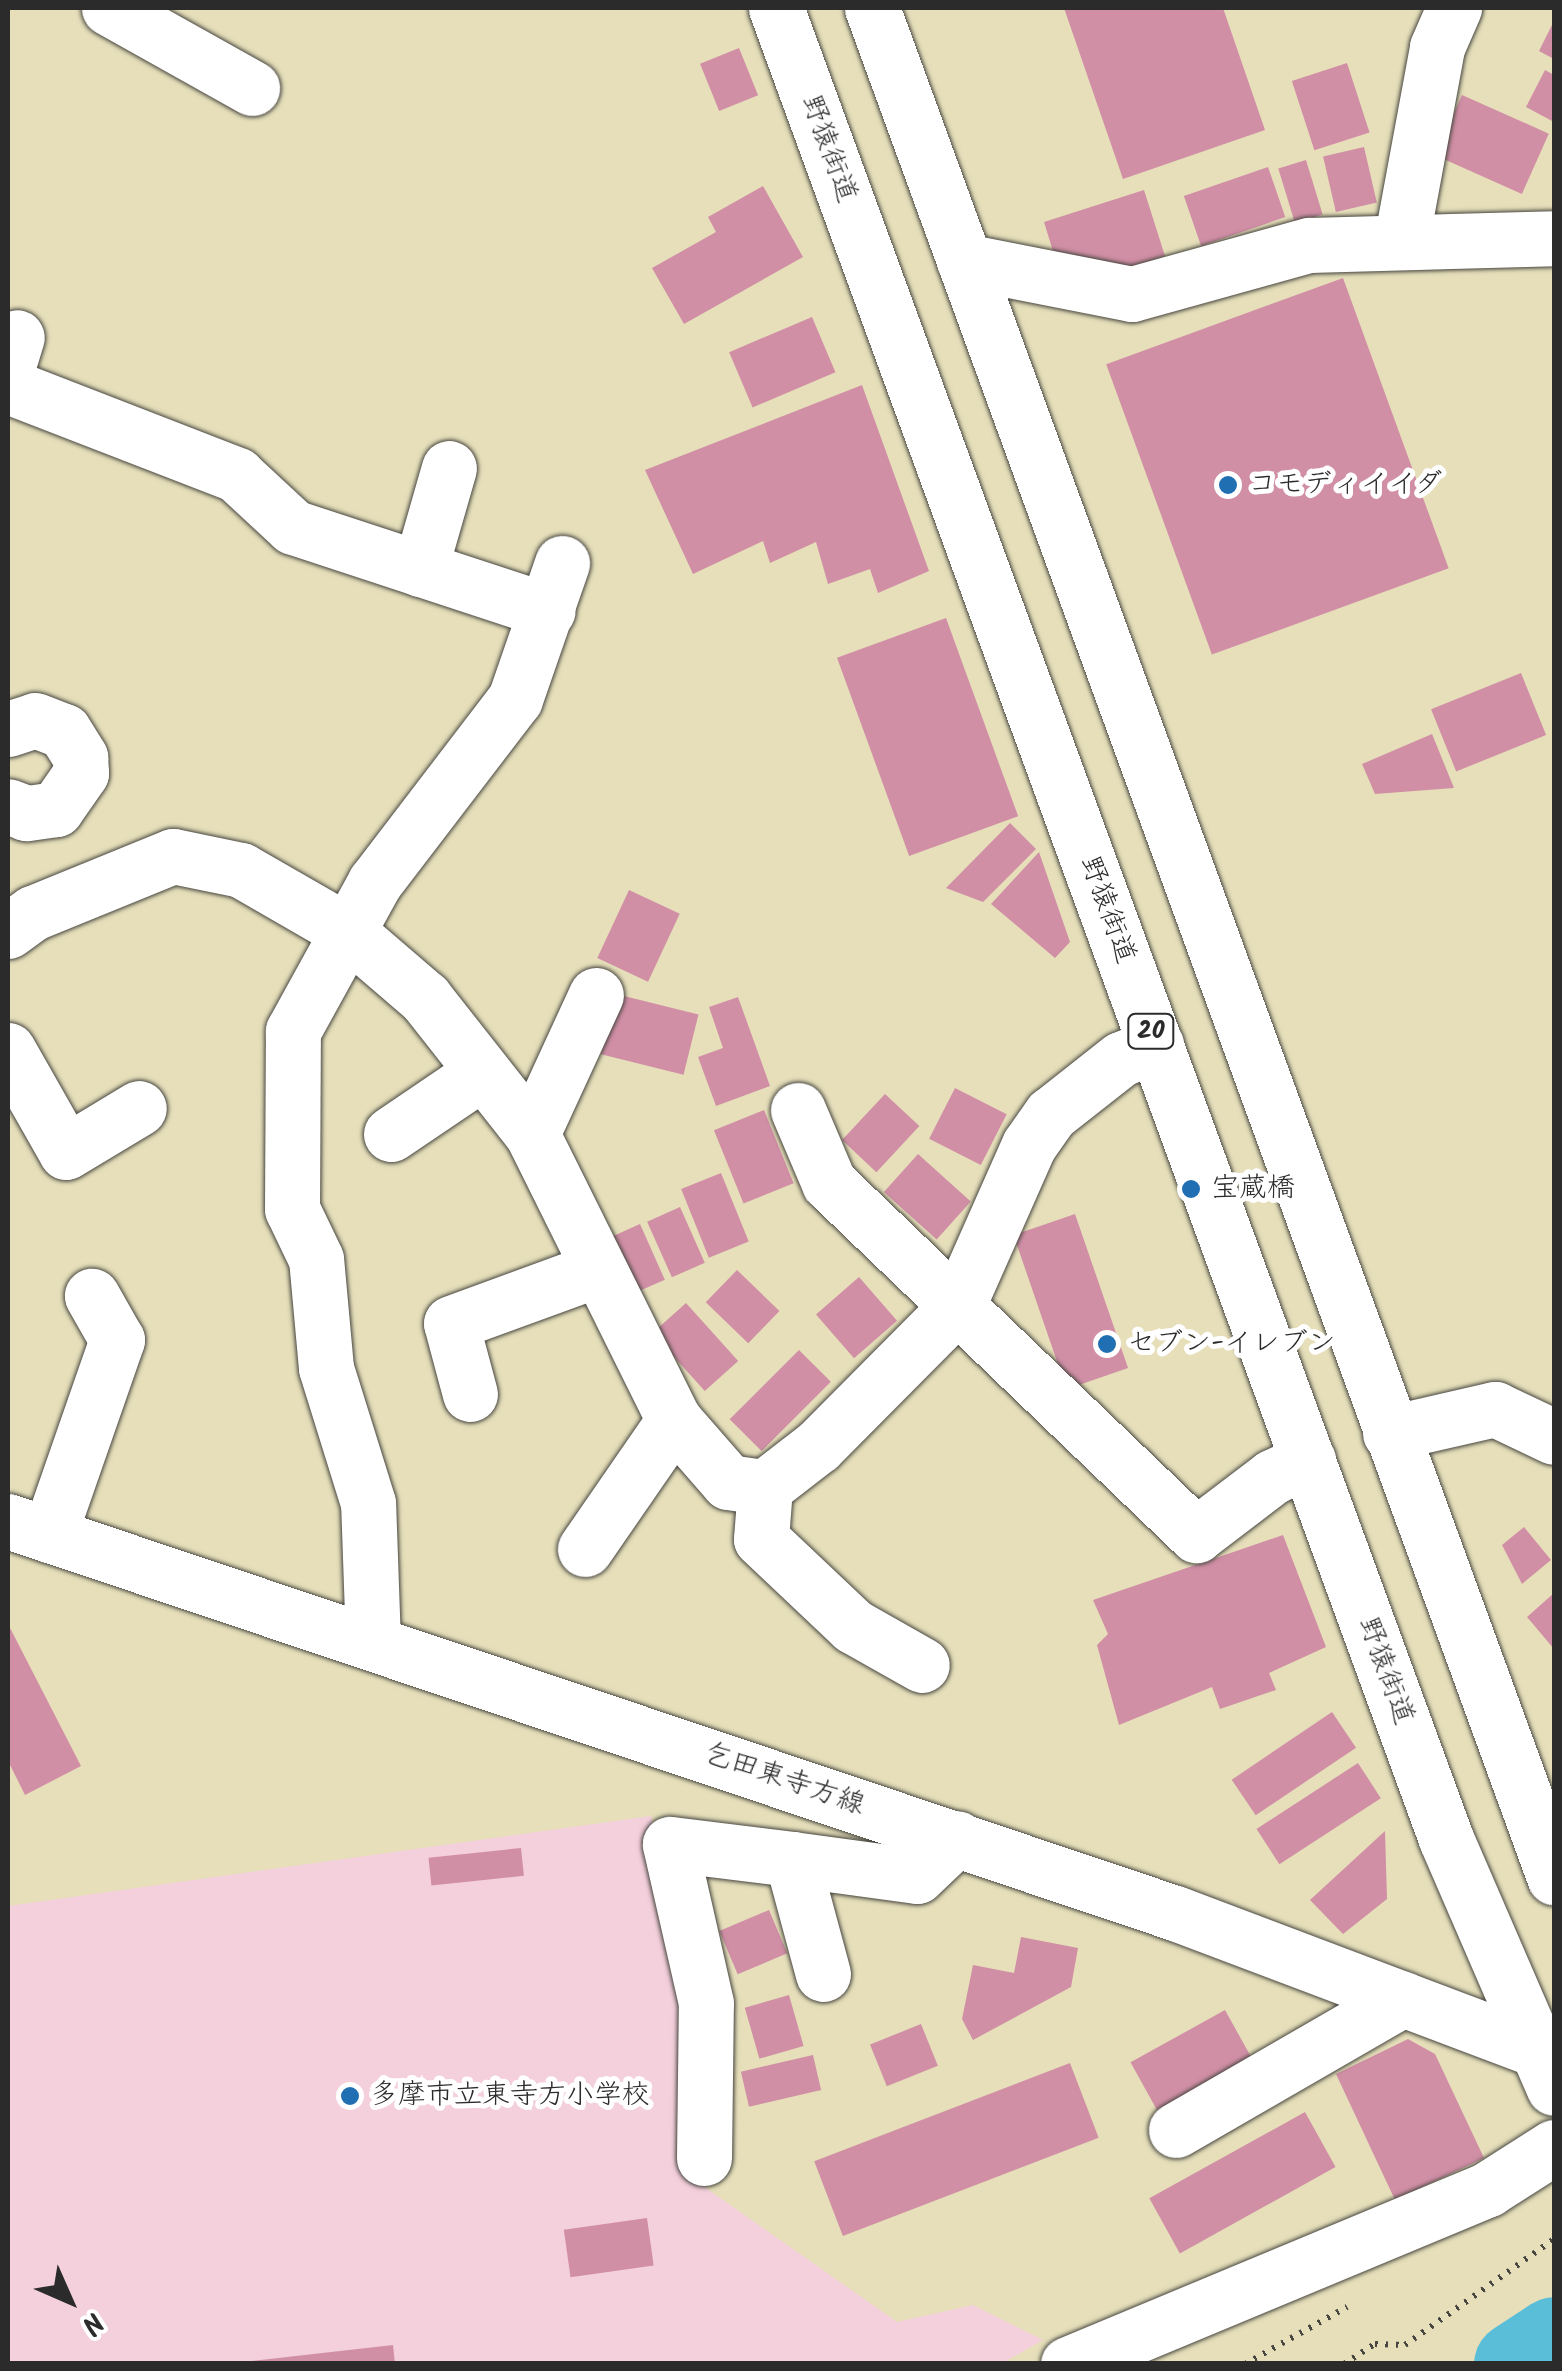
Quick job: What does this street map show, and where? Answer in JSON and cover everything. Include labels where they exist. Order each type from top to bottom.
[{"type":"main road","points":[[108,8],[252,88]]},
{"type":"main road","name":"野猿街道","points":[[776,8],[1446,1838],[1548,2065]]},
{"type":"main road","points":[[872,8],[1554,1877]]},
{"type":"main road","points":[[1401,242],[1437,47],[1454,8]]},
{"type":"main road","points":[[964,261],[1132,294],[1309,246],[1554,238]]},
{"type":"main road","points":[[11,363],[243,461],[293,527],[420,569],[555,587],[515,699],[375,882],[293,1031],[292,1208],[316,1260],[326,1368],[368,1503],[373,1643]]},
{"type":"main road","points":[[420,569],[449,468]]},
{"type":"main road","points":[[8,729],[35,720],[64,731],[80,757],[80,773],[56,809],[26,813],[8,806]]},
{"type":"main road","points":[[1060,784],[1143,754]]},
{"type":"main road","points":[[8,931],[33,913],[174,856],[240,870],[347,930],[425,998],[532,1134],[596,1270],[674,1420],[728,1482],[766,1487],[818,1446],[958,1305],[1028,1145],[1051,1114],[1121,1059],[1156,1045]]},
{"type":"main road","points":[[1122,952],[1124,922],[1134,905],[1158,890],[1193,900],[1202,918]]},
{"type":"main road","points":[[532,1134],[596,995]]},
{"type":"main road","points":[[8,1050],[66,1152],[139,1108]]},
{"type":"main road","points":[[391,1134],[482,1073]]},
{"type":"main road","points":[[798,1110],[828,1183],[1196,1535],[1272,1477],[1308,1460]]},
{"type":"main road","points":[[470,1394],[451,1324],[596,1270]]},
{"type":"main road","points":[[28,1528],[117,1340],[92,1296]]},
{"type":"main road","points":[[1390,1433],[1496,1409],[1554,1437]]},
{"type":"main road","points":[[585,1549],[674,1420]]},
{"type":"main road","points":[[766,1487],[761,1539],[853,1626],[922,1665]]},
{"type":"main road","name":"乞田東寺方線","points":[[28,1528],[957,1838],[1403,1999],[1548,2065]]},
{"type":"main road","points":[[704,2158],[706,2003],[670,1844],[917,1876],[957,1838]]},
{"type":"main road","points":[[792,1859],[822,1974]]},
{"type":"main road","points":[[1176,2130],[1403,1999]]},
{"type":"main road","points":[[1068,2364],[1488,2189],[1554,2148]]},
{"type":"path","points":[[1347,2363],[1375,2344],[1405,2345],[1554,2239]]},
{"type":"shaded area","name":"多摩市立東寺方小学校","points":[[651,1816],[693,2013],[693,2179],[897,2322],[973,2305],[1043,2340],[1001,2364],[8,2363],[8,1906]]},
{"type":"building","points":[[1064,8],[1223,8],[1265,130],[1123,179]]},
{"type":"building","points":[[1554,21],[1554,59],[1539,51]]},
{"type":"building","points":[[739,48],[758,95],[719,111],[700,64]]},
{"type":"building","points":[[1347,63],[1370,132],[1314,150],[1292,81]]},
{"type":"building","points":[[1545,70],[1554,75],[1554,122],[1526,107]]},
{"type":"building","points":[[1462,95],[1549,134],[1522,194],[1435,155]]},
{"type":"building","points":[[1364,147],[1377,203],[1336,212],[1323,156]]},
{"type":"building","points":[[1306,160],[1323,215],[1295,223],[1278,168]]},
{"type":"building","points":[[1268,167],[1285,217],[1201,246],[1184,196]]},
{"type":"building","points":[[763,186],[803,257],[684,324],[652,268],[716,232],[708,217]]},
{"type":"building","points":[[1144,190],[1165,256],[1119,271],[1056,261],[1044,222]]},
{"type":"building","points":[[1343,278],[1449,568],[1212,655],[1106,364]]},
{"type":"building","points":[[812,317],[835,372],[753,407],[729,352]]},
{"type":"building","points":[[862,385],[929,571],[878,593],[870,569],[828,584],[816,542],[770,563],[763,541],[693,574],[645,470]]},
{"type":"building","points":[[946,618],[1018,816],[909,856],[837,658]]},
{"type":"building","points":[[1521,673],[1546,735],[1456,771],[1431,709]]},
{"type":"building","points":[[1432,734],[1454,788],[1375,794],[1362,764]]},
{"type":"building","points":[[1010,823],[1036,849],[983,902],[946,888]]},
{"type":"building","points":[[1039,852],[1070,942],[1055,958],[991,904]]},
{"type":"building","points":[[629,890],[680,914],[648,982],[597,958]]},
{"type":"building","points":[[616,994],[698,1015],[683,1075],[601,1054]]},
{"type":"building","points":[[738,997],[770,1086],[716,1106],[698,1057],[723,1048],[709,1007]]},
{"type":"building","points":[[955,1088],[1007,1114],[981,1165],[929,1139]]},
{"type":"building","points":[[885,1094],[919,1126],[876,1172],[842,1140]]},
{"type":"building","points":[[764,1110],[794,1183],[744,1203],[714,1130]]},
{"type":"building","points":[[918,1154],[971,1202],[937,1239],[884,1192]]},
{"type":"building","points":[[721,1173],[749,1242],[709,1258],[681,1189]]},
{"type":"building","points":[[680,1207],[705,1263],[672,1277],[647,1222]]},
{"type":"building","points":[[1075,1214],[1128,1368],[1067,1389],[1014,1235]]},
{"type":"building","points":[[640,1224],[665,1280],[632,1294],[607,1239]]},
{"type":"building","points":[[737,1270],[779,1311],[748,1343],[706,1302]]},
{"type":"building","points":[[859,1277],[897,1321],[854,1358],[816,1314]]},
{"type":"building","points":[[686,1303],[738,1361],[705,1391],[653,1333]]},
{"type":"building","points":[[799,1350],[831,1382],[762,1451],[730,1419]]},
{"type":"building","points":[[1524,1527],[1551,1560],[1522,1584],[1502,1545]]},
{"type":"building","points":[[1283,1535],[1326,1647],[1269,1673],[1276,1690],[1220,1709],[1212,1687],[1119,1725],[1097,1645],[1108,1634],[1093,1600]]},
{"type":"building","points":[[1554,1593],[1554,1649],[1527,1617]]},
{"type":"building","points":[[8,1624],[81,1766],[25,1795],[8,1761]]},
{"type":"building","points":[[1332,1712],[1356,1748],[1256,1815],[1232,1780]]},
{"type":"building","points":[[1358,1763],[1381,1798],[1279,1864],[1257,1829]]},
{"type":"building","points":[[1385,1831],[1387,1899],[1343,1934],[1310,1900]]},
{"type":"building","points":[[521,1848],[524,1876],[431,1886],[429,1858]]},
{"type":"building","points":[[769,1910],[787,1953],[738,1974],[719,1931]]},
{"type":"building","points":[[1021,1937],[1078,1948],[1071,1987],[973,2040],[962,2019],[973,1965],[1014,1973]]},
{"type":"building","points":[[789,1995],[804,2046],[759,2059],[745,2008]]},
{"type":"building","points":[[1225,2010],[1256,2065],[1161,2117],[1131,2062]]},
{"type":"building","points":[[921,2024],[938,2066],[887,2086],[870,2045]]},
{"type":"building","points":[[1408,2039],[1435,2054],[1484,2158],[1395,2200],[1336,2074]]},
{"type":"building","points":[[813,2055],[821,2090],[749,2107],[741,2072]]},
{"type":"building","points":[[1070,2063],[1099,2138],[843,2236],[814,2161]]},
{"type":"building","points":[[1305,2112],[1336,2167],[1180,2253],[1149,2198]]},
{"type":"building","points":[[647,2218],[654,2266],[570,2277],[564,2230]]},
{"type":"building","points":[[393,2345],[395,2364],[251,2364],[251,2361]]},
{"type":"waterway","points":[[1516,2364],[1554,2339]]},
{"type":"place","name":"コモディイイダ","points":[[1228,485]]},
{"type":"place","name":"宝蔵橋","points":[[1191,1189]]},
{"type":"place","name":"セブン-イレブン","points":[[1107,1344]]},
{"type":"place","name":"多摩市立東寺方小学校","points":[[350,2096]]}]
